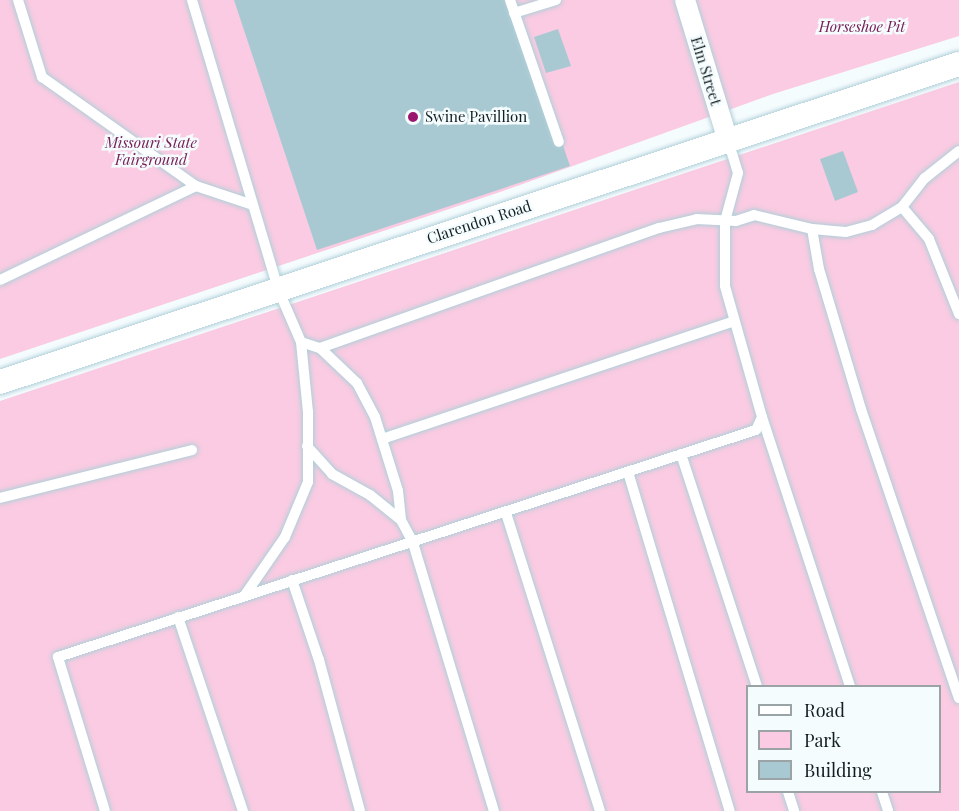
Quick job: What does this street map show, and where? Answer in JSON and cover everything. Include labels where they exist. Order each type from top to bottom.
[{"type":"street","name":"Elm Street","points":[[685,0],[728,141]]},
{"type":"street","name":"Clarendon Road","points":[[0,382],[959,64]]},
{"type":"lane","points":[[18,0],[42,77],[196,186],[253,205]]},
{"type":"lane","points":[[192,0],[278,289],[301,342],[308,482],[285,537],[245,595]]},
{"type":"lane","points":[[510,0],[559,142]]},
{"type":"lane","points":[[514,13],[556,0]]},
{"type":"lane","points":[[728,141],[738,173],[725,221],[725,286],[762,417],[849,685]]},
{"type":"lane","points":[[320,348],[659,228],[697,219],[725,221],[754,215],[812,229],[846,232],[872,225],[902,207],[925,178],[959,151]]},
{"type":"lane","points":[[0,280],[196,186]]},
{"type":"lane","points":[[902,207],[929,239],[959,314]]},
{"type":"lane","points":[[812,229],[819,269],[861,409],[959,698]]},
{"type":"lane","points":[[382,439],[734,321]]},
{"type":"lane","points":[[301,342],[320,348],[357,383],[382,439],[398,490],[401,520],[413,543],[494,811]]},
{"type":"lane","points":[[105,811],[58,657],[756,430],[762,417]]},
{"type":"lane","points":[[308,446],[332,474],[370,495],[401,520]]},
{"type":"lane","points":[[0,498],[192,450]]},
{"type":"lane","points":[[681,454],[756,685]]},
{"type":"lane","points":[[628,472],[730,811]]},
{"type":"lane","points":[[506,513],[600,811]]},
{"type":"lane","points":[[292,580],[319,660],[360,811]]},
{"type":"lane","points":[[178,617],[243,811]]},
{"type":"lane","points":[[788,793],[794,811]]},
{"type":"lane","points":[[882,793],[888,811]]},
{"type":"green space","name":"Missouri State Fairground","points":[[0,0],[959,0],[959,36],[773,94],[503,191],[0,359]]},
{"type":"green space","points":[[959,82],[959,811],[0,811],[0,401]]},
{"type":"building","name":"Swine Pavillion","points":[[234,0],[506,0],[536,66],[570,166],[317,250]]},
{"type":"building","points":[[558,29],[571,66],[546,73],[534,37]]},
{"type":"building","points":[[843,151],[858,192],[835,201],[820,159]]},
{"type":"place","name":"Swine Pavillion","points":[[413,117]]},
{"type":"park label","name":"Horseshoe Pit","points":[[862,27]]}]
